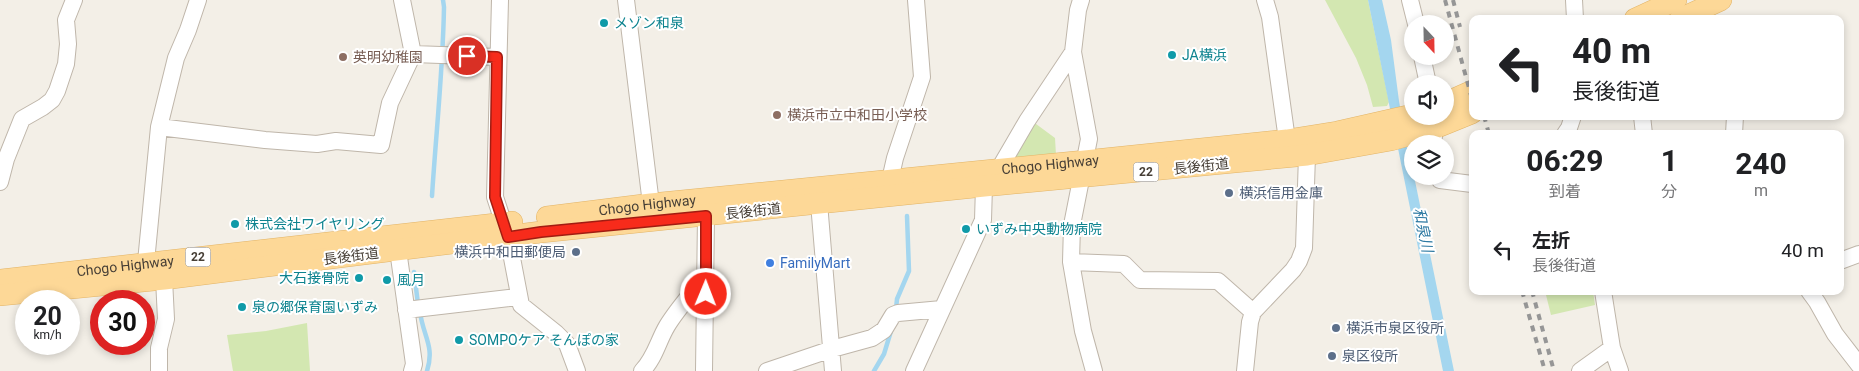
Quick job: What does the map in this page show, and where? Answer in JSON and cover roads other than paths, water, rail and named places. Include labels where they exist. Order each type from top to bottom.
[{"type":"main road","points":[[1644,15],[1676,0]]},
{"type":"main road","points":[[1693,15],[1717,8]]},
{"type":"main road","points":[[1454,99],[1469,92]]},
{"type":"main road","name":"長後街道","points":[[0,295],[164,279],[398,250],[506,230],[541,232],[706,216],[819,203],[890,188],[984,186],[1084,170],[1427,127],[1469,114]]},
{"type":"main road","name":"Chogo Highway","points":[[0,280],[146,262],[506,230],[651,204],[890,188],[999,169],[1084,170]]},
{"type":"street","points":[[0,182],[6,159],[22,119],[52,100],[58,90],[66,64],[68,44],[66,20],[74,0]]},
{"type":"street","points":[[146,262],[159,127],[176,58],[198,0]]},
{"type":"street","points":[[159,127],[265,140],[317,144],[336,141],[381,145],[390,103],[413,54],[402,0]]},
{"type":"street","points":[[500,0],[497,57],[495,197],[506,230],[521,305],[567,344],[577,371]]},
{"type":"street","points":[[626,0],[651,204]]},
{"type":"street","points":[[890,188],[895,158],[922,77],[916,0]]},
{"type":"street","points":[[1081,0],[1073,52],[1089,139],[1072,225],[1071,262],[1083,331],[1094,371]]},
{"type":"street","points":[[1245,371],[1250,322],[1253,312],[1294,270],[1300,261],[1304,248],[1299,144],[1265,0]]},
{"type":"street","points":[[1410,0],[1414,15]]},
{"type":"street","points":[[1574,0],[1576,15]]},
{"type":"street","points":[[999,169],[1027,121],[1073,52]]},
{"type":"street","points":[[413,54],[497,57]]},
{"type":"street","points":[[1454,182],[1469,184]]},
{"type":"street","points":[[914,371],[983,220],[984,186]]},
{"type":"street","points":[[819,203],[833,371]]},
{"type":"street","points":[[704,371],[706,216]]},
{"type":"street","points":[[398,250],[409,309],[414,364],[412,371]]},
{"type":"street","points":[[1844,260],[1859,254]]},
{"type":"street","points":[[1071,262],[1124,264],[1140,280],[1218,282],[1253,312]]},
{"type":"street","points":[[642,371],[648,365],[667,326],[706,275]]},
{"type":"street","points":[[159,371],[159,348],[166,319],[164,279]]},
{"type":"street","points":[[1604,295],[1612,348],[1620,371]]},
{"type":"street","points":[[1812,295],[1835,334],[1859,365]]},
{"type":"street","points":[[409,309],[518,296]]},
{"type":"street","points":[[768,371],[832,349],[872,338],[884,330],[895,314],[942,309]]},
{"type":"street","points":[[1580,371],[1612,348]]},
{"type":"water","points":[[1368,0],[1382,0],[1391,40],[1405,135],[1404,178]]},
{"type":"water","name":"和泉川","points":[[1405,185],[1416,185],[1454,371],[1443,371]]},
{"type":"waterway","points":[[432,196],[442,54],[443,0]]},
{"type":"waterway","points":[[896,309],[897,299],[909,271],[907,216]]},
{"type":"waterway","points":[[414,272],[418,304]]},
{"type":"waterway","points":[[420,312],[430,355],[427,371]]},
{"type":"waterway","points":[[874,371],[884,354],[891,331]]},
{"type":"railway","points":[[1445,0],[1469,88]]},
{"type":"railway","points":[[1453,0],[1460,27]]},
{"type":"railway","points":[[1485,120],[1488,130]]},
{"type":"railway","points":[[1523,295],[1545,371]]},
{"type":"railway","points":[[1533,295],[1554,371]]},
{"type":"place","name":"メゾン和泉","points":[[604,23]]},
{"type":"place","name":"JA横浜","points":[[1172,55]]},
{"type":"place","name":"英明幼稚園","points":[[343,57]]},
{"type":"place","name":"横浜市立中和田小学校","points":[[777,115]]},
{"type":"place","name":"横浜信用金庫","points":[[1229,193]]},
{"type":"place","name":"株式会社ワイヤリング","points":[[235,224]]},
{"type":"place","name":"いずみ中央動物病院","points":[[966,229]]},
{"type":"place","name":"横浜中和田郵便局","points":[[576,252]]},
{"type":"place","name":"FamilyMart","points":[[770,263]]},
{"type":"place","name":"大石接骨院","points":[[359,278]]},
{"type":"place","name":"風月","points":[[387,280]]},
{"type":"place","name":"泉の郷保育園いずみ","points":[[242,307]]},
{"type":"place","name":"横浜市泉区役所","points":[[1336,328]]},
{"type":"place","name":"SOMPOケア そんぽの家","points":[[459,340]]},
{"type":"place","name":"泉区役所","points":[[1332,356]]}]
